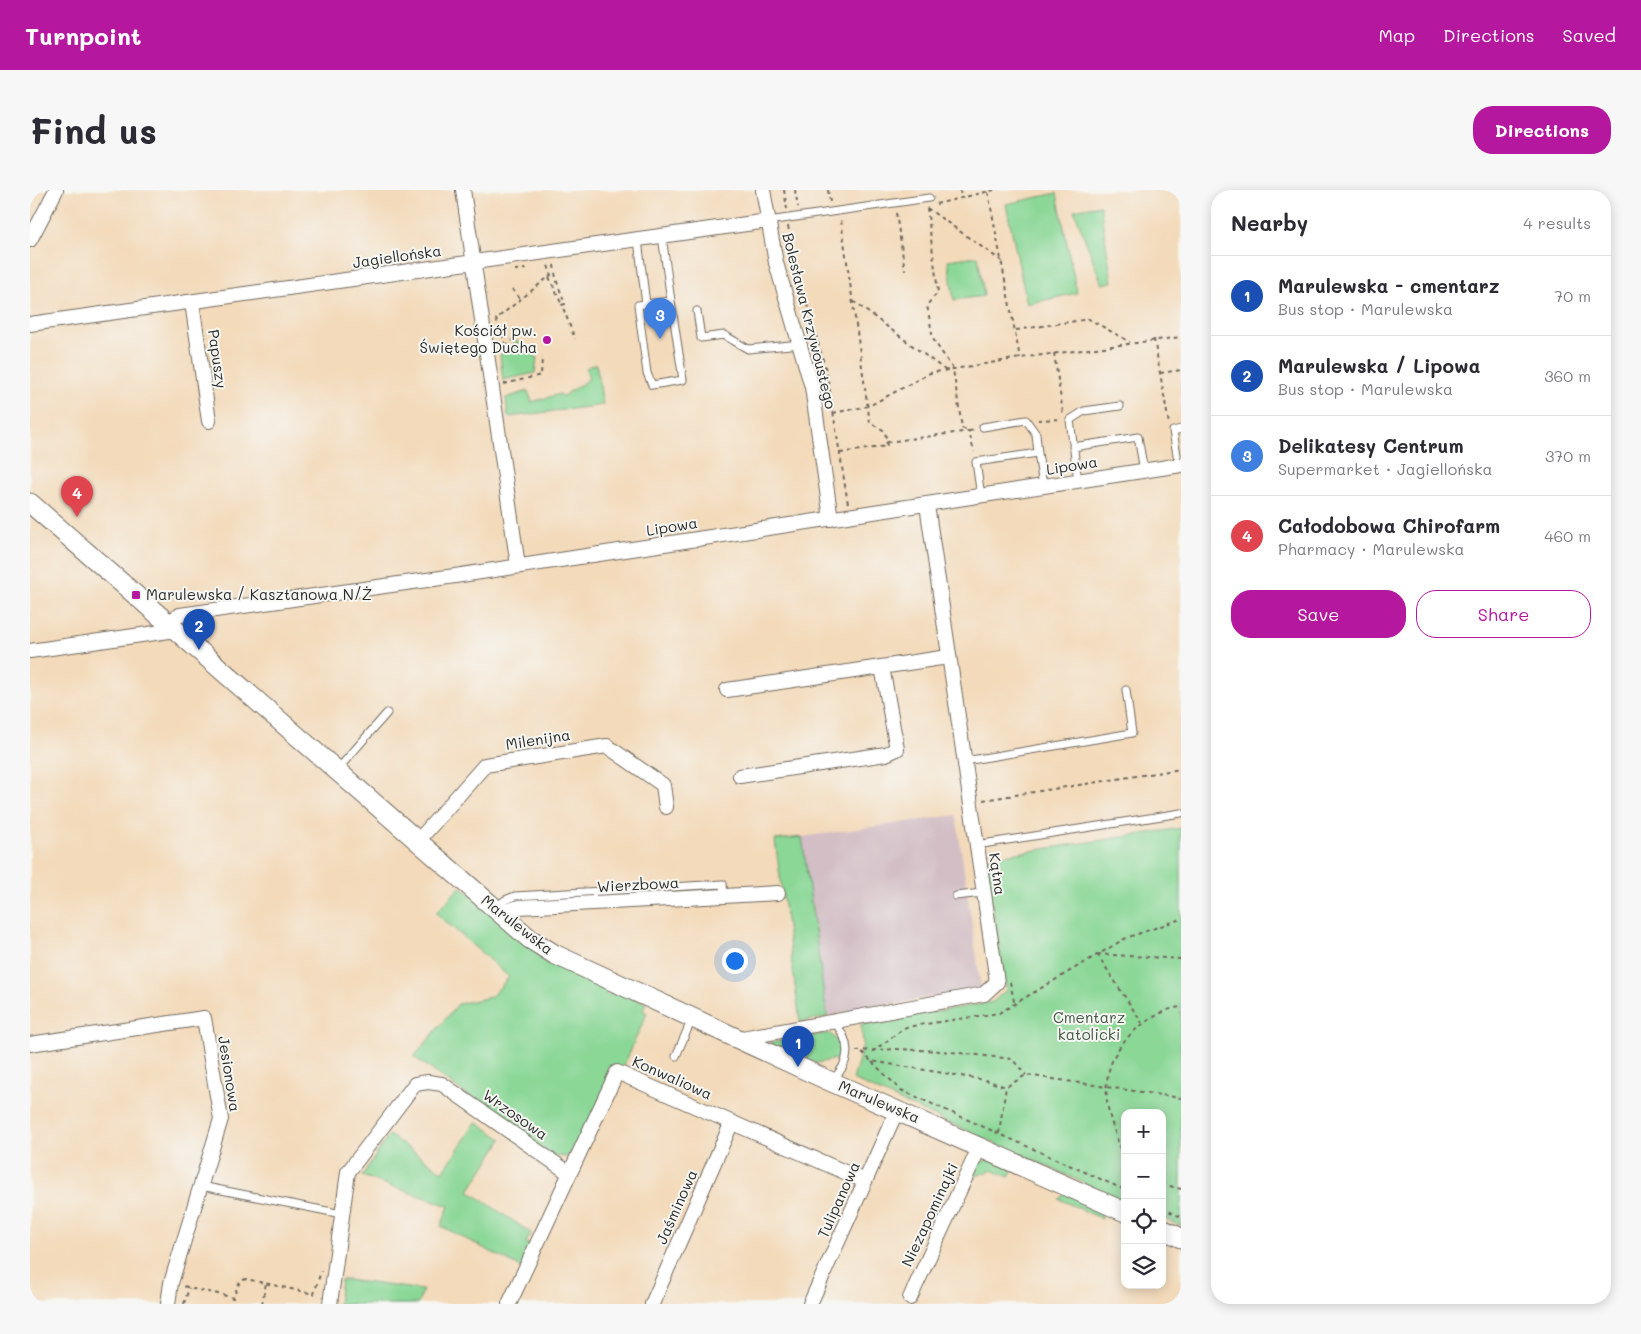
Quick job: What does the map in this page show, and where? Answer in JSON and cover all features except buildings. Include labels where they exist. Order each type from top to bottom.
[{"type":"street","points":[[30,240],[56,190]]},
{"type":"street","points":[[463,190],[518,566]]},
{"type":"street","name":"Bolesława Krzywoustego","points":[[763,190],[776,262],[812,387],[831,519]]},
{"type":"street","name":"Jagiellońska","points":[[30,324],[768,221]]},
{"type":"street","name":"Papuszy","points":[[192,302],[210,421]]},
{"type":"street","name":"Lipowa","points":[[30,651],[148,634],[172,626],[180,616],[1043,487],[1144,471],[1179,460]]},
{"type":"street","name":"Marulewska","points":[[30,503],[530,939],[554,954],[830,1082],[980,1146],[1121,1210]]},
{"type":"street","name":"Kątna","points":[[738,1039],[984,994],[991,990],[997,982],[982,892],[971,802],[927,505]]},
{"type":"street","points":[[148,605],[148,634]]},
{"type":"street","points":[[727,690],[948,656]]},
{"type":"street","points":[[740,776],[886,754],[897,749],[882,667]]},
{"type":"street","name":"Milenijna","points":[[417,842],[485,765],[607,746],[663,785],[666,807]]},
{"type":"street","name":"Wierzbowa","points":[[499,913],[519,907],[778,893]]},
{"type":"street","name":"Jesionowa","points":[[30,1044],[204,1018],[221,1119],[171,1283],[168,1304]]},
{"type":"street","name":"Konwaliowa","points":[[509,1304],[617,1072],[866,1181]]},
{"type":"street","name":"Wrzosowa","points":[[342,1214],[348,1172],[415,1084],[428,1082],[442,1084],[569,1173]]},
{"type":"street","name":"Tulipanowa","points":[[810,1304],[897,1110]]},
{"type":"street","name":"Jaśminowa","points":[[652,1304],[732,1122]]},
{"type":"street","name":"Niezapominajki","points":[[910,1298],[980,1146]]},
{"type":"street","points":[[330,1304],[342,1214]]},
{"type":"street","points":[[1166,1231],[1181,1238]]},
{"type":"lane","points":[[768,221],[787,215],[929,198]]},
{"type":"lane","points":[[662,236],[672,301],[683,380],[652,385],[647,373],[638,305],[672,301]]},
{"type":"lane","points":[[638,240],[646,304]]},
{"type":"lane","points":[[697,311],[701,338],[724,335],[748,350],[801,344]]},
{"type":"lane","points":[[1078,481],[1070,420],[1084,411],[1120,406]]},
{"type":"lane","points":[[983,427],[1026,420],[1036,434],[1043,487]]},
{"type":"lane","points":[[1179,460],[1173,431],[1181,430]]},
{"type":"lane","points":[[1073,447],[1138,437],[1144,471]]},
{"type":"lane","points":[[981,496],[976,462],[1038,453]]},
{"type":"lane","points":[[965,761],[1132,733],[1126,690]]},
{"type":"lane","points":[[336,771],[387,714]]},
{"type":"lane","points":[[976,845],[1181,813]]},
{"type":"lane","points":[[956,896],[982,892]]},
{"type":"lane","points":[[676,1056],[692,1018]]},
{"type":"lane","points":[[830,1082],[840,1073],[848,1050],[842,1030],[834,1022]]},
{"type":"lane","points":[[201,1186],[342,1214]]},
{"type":"path","points":[[784,190],[796,266],[827,374],[848,504]]},
{"type":"path","points":[[795,190],[798,209]]},
{"type":"path","points":[[828,190],[830,205]]},
{"type":"path","points":[[960,190],[961,198]]},
{"type":"path","points":[[990,190],[1020,358]]},
{"type":"path","points":[[969,431],[962,428],[954,369],[934,339],[927,306],[938,292],[927,207],[1003,262]]},
{"type":"path","points":[[895,210],[905,270]]},
{"type":"path","points":[[840,218],[870,423],[885,431],[887,446],[840,453]]},
{"type":"path","points":[[554,260],[556,279],[565,304],[562,305]]},
{"type":"path","points":[[506,345],[496,319],[551,276],[550,265],[541,266]]},
{"type":"path","points":[[515,270],[532,268]]},
{"type":"path","points":[[549,277],[575,339]]},
{"type":"path","points":[[512,289],[521,300]]},
{"type":"path","points":[[853,301],[946,371]]},
{"type":"path","points":[[1016,330],[1089,319],[1131,343]]},
{"type":"path","points":[[833,412],[869,406],[930,373],[1020,358],[1154,339],[1181,337]]},
{"type":"path","points":[[496,351],[515,338]]},
{"type":"path","points":[[1154,339],[1167,421]]},
{"type":"path","points":[[1026,420],[1064,419],[1054,354]]},
{"type":"path","points":[[502,384],[541,375],[542,357]]},
{"type":"path","points":[[1160,373],[1181,370]]},
{"type":"path","points":[[887,442],[969,431],[983,427]]},
{"type":"path","points":[[969,431],[976,462]]},
{"type":"path","points":[[971,802],[1181,769]]},
{"type":"path","points":[[1098,954],[1126,938],[1181,919]]},
{"type":"path","points":[[1098,954],[1181,959]]},
{"type":"path","points":[[1098,954],[1142,1024]]},
{"type":"path","points":[[1124,1154],[1110,1121],[1107,1070],[1114,1054],[1125,1038],[1157,1015],[1181,1007]]},
{"type":"path","points":[[848,1050],[862,1052],[897,1049],[942,1051],[1012,1059],[1026,1075]]},
{"type":"path","points":[[862,1052],[901,1090],[1121,1188]]},
{"type":"path","points":[[871,1061],[985,1080],[1006,1086],[1026,1075],[1181,1098]]},
{"type":"path","points":[[999,1133],[1006,1086]]},
{"type":"path","points":[[1166,1185],[1181,1189]]},
{"type":"path","points":[[1166,1210],[1181,1217]]},
{"type":"path","points":[[232,1304],[242,1279],[314,1294],[318,1276],[324,1268]]},
{"type":"path","points":[[262,1304],[266,1284]]},
{"type":"path","points":[[184,1304],[189,1288],[203,1292],[210,1290],[233,1298]]},
{"type":"shaded area","points":[[956,815],[981,988],[827,1017],[802,837]]},
{"type":"green space","points":[[1057,193],[1077,293],[1027,304],[1006,204]]},
{"type":"green space","points":[[1100,205],[1112,282],[1102,284],[1074,210]]},
{"type":"green space","points":[[978,256],[984,296],[954,300],[948,260]]},
{"type":"green space","points":[[517,341],[537,358],[535,373],[503,380],[500,355]]},
{"type":"green space","points":[[596,363],[603,405],[508,417],[506,398],[528,391],[532,402],[560,394],[563,396],[589,379],[586,368]]},
{"type":"green space","name":"Cmentarz katolicki","points":[[1181,828],[1181,1226],[1166,1220],[1166,1109],[1121,1109],[1121,1199],[853,1080],[863,1044],[861,1024],[993,1002],[1006,990],[984,858]]},
{"type":"green space","points":[[802,837],[827,1017],[800,1022],[775,840]]},
{"type":"green space","points":[[460,887],[608,987],[605,994],[610,995],[613,989],[646,1003],[643,1011],[647,1013],[622,1070],[574,1150],[566,1157],[552,1156],[414,1057],[458,1004],[491,997],[509,977],[436,913]]},
{"type":"green space","points":[[829,1033],[840,1043],[839,1060],[835,1059],[818,1063],[806,1060],[808,1056],[799,1052],[797,1056],[769,1043]]},
{"type":"green space","points":[[476,1122],[502,1139],[469,1191],[531,1233],[526,1243],[531,1245],[522,1268],[441,1226],[449,1206],[362,1176],[389,1135],[443,1172]]},
{"type":"green space","points":[[992,1158],[1013,1168],[1009,1177],[992,1170],[973,1177],[979,1163]]},
{"type":"green space","points":[[1065,1193],[1101,1209],[1102,1219],[1059,1199]]},
{"type":"green space","points":[[341,1280],[423,1290],[418,1304],[338,1304]]},
{"type":"place","name":"Delikatesy Centrum","points":[[660,339]]},
{"type":"place","name":"Kościół pw. Świętego Ducha","points":[[547,340]]},
{"type":"place","name":"Całodobowa Chirofarm","points":[[77,517]]},
{"type":"place","name":"Marulewska / Kasztanowa N/Ż","points":[[136,595]]},
{"type":"place","name":"Marulewska / Lipowa","points":[[199,650]]},
{"type":"place","name":"Marulewska - cmentarz","points":[[798,1067]]}]
